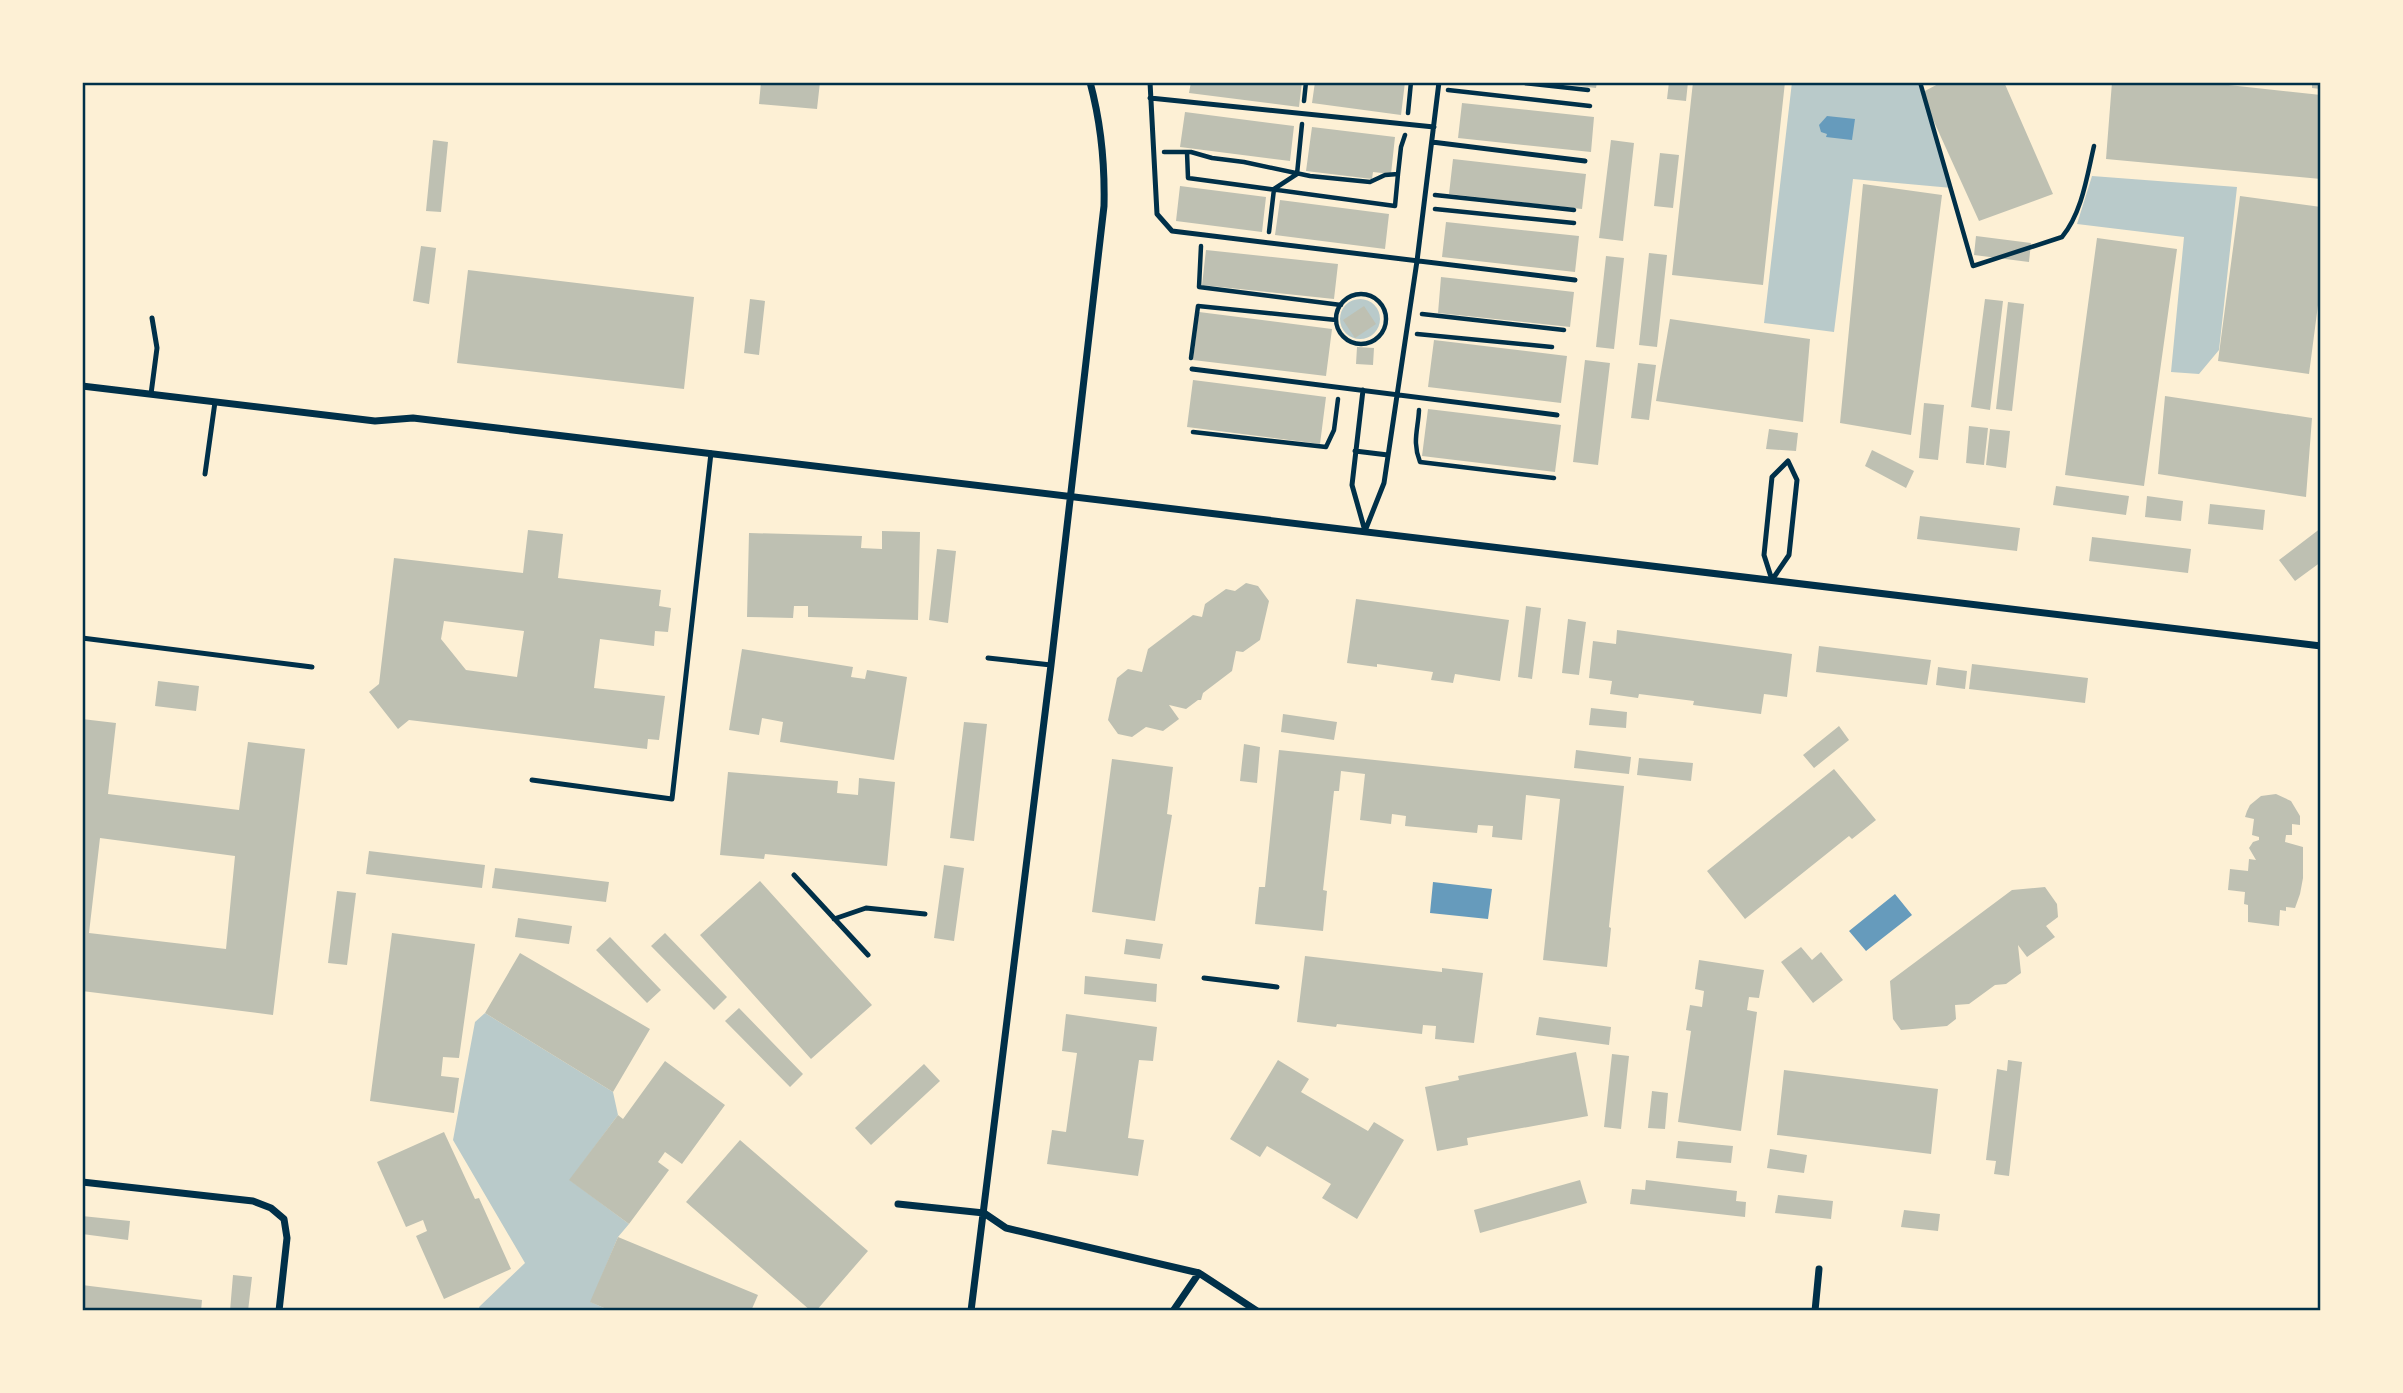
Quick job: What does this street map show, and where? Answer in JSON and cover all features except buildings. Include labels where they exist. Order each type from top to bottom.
[{"type":"street","points":[[971,1311],[1051,665],[1104,206],[1105,176],[1101,137],[1090,82]]},
{"type":"street","points":[[82,386],[375,421],[413,418],[2321,646]]},
{"type":"street","points":[[82,1182],[253,1202],[271,1208],[284,1219],[287,1238],[279,1311]]},
{"type":"street","points":[[898,1204],[984,1213],[1006,1228],[1199,1273],[1257,1311]]},
{"type":"street","points":[[1815,1311],[1819,1269]]},
{"type":"street","points":[[1173,1311],[1199,1273]]},
{"type":"lane","points":[[1150,82],[1157,214],[1172,231],[1575,280]]},
{"type":"lane","points":[[1365,531],[1384,483],[1410,312],[1439,85]]},
{"type":"lane","points":[[1150,98],[1434,127]]},
{"type":"lane","points":[[1432,142],[1585,161]]},
{"type":"lane","points":[[151,394],[157,348],[152,318]]},
{"type":"lane","points":[[1192,369],[1557,415]]},
{"type":"lane","points":[[1363,390],[1352,485],[1365,531]]},
{"type":"lane","points":[[205,474],[215,402]]},
{"type":"lane","points":[[1355,451],[1388,455]]},
{"type":"lane","points":[[532,780],[672,799],[711,453]]},
{"type":"lane","points":[[1788,461],[1797,480],[1788,555],[1772,580],[1764,555],[1772,477],[1788,461]]},
{"type":"lane","points":[[82,638],[312,667]]},
{"type":"lane","points":[[988,658],[1051,665]]},
{"type":"lane","points":[[794,876],[868,955]]},
{"type":"lane","points":[[834,919],[866,908],[926,914]]},
{"type":"lane","points":[[1204,978],[1277,987]]},
{"type":"path","points":[[1297,174],[1306,82]]},
{"type":"path","points":[[1187,152],[1188,178],[1395,206],[1411,82]]},
{"type":"path","points":[[1516,82],[1588,90]]},
{"type":"path","points":[[1920,82],[1973,266],[2062,237],[2071,227],[2094,146]]},
{"type":"path","points":[[1439,85],[1590,106]]},
{"type":"path","points":[[1154,153],[1187,152],[1297,174],[1370,182],[1385,175],[1398,174]]},
{"type":"path","points":[[1274,189],[1297,174]]},
{"type":"path","points":[[1268,243],[1274,189]]},
{"type":"path","points":[[1426,194],[1574,210]]},
{"type":"path","points":[[1424,208],[1574,223]]},
{"type":"path","points":[[1201,235],[1199,287],[1340,305]]},
{"type":"path","points":[[1360,294],[1376,299],[1385,312],[1384,329],[1372,341],[1356,344],[1342,336],[1336,320],[1340,305],[1352,296],[1360,294]]},
{"type":"path","points":[[1192,369],[1190,359],[1198,306],[1336,320]]},
{"type":"path","points":[[1410,312],[1564,330]]},
{"type":"path","points":[[1407,333],[1552,347]]},
{"type":"path","points":[[1193,432],[1326,447],[1334,430],[1339,387]]},
{"type":"path","points":[[1420,397],[1419,419],[1414,435],[1420,461],[1555,478]]},
{"type":"shaded area","points":[[1792,82],[1920,82],[1952,188],[1853,179],[1834,332],[1764,323]]},
{"type":"shaded area","points":[[2092,176],[2237,187],[2219,350],[2199,374],[2171,372],[2184,237],[2077,224]]},
{"type":"shaded area","points":[[1360,299],[1374,305],[1380,319],[1374,333],[1360,339],[1346,333],[1340,319],[1346,305]]},
{"type":"shaded area","points":[[485,1013],[613,1092],[618,1115],[570,1180],[629,1224],[618,1237],[591,1302],[610,1311],[480,1311],[479,1307],[525,1263],[453,1140],[475,1022]]},
{"type":"water","points":[[1827,116],[1855,119],[1852,140],[1826,137],[1827,134],[1821,132],[1819,125]]},
{"type":"water","points":[[1433,882],[1492,889],[1488,919],[1430,913]]},
{"type":"water","points":[[1895,894],[1912,915],[1866,951],[1849,931]]}]
